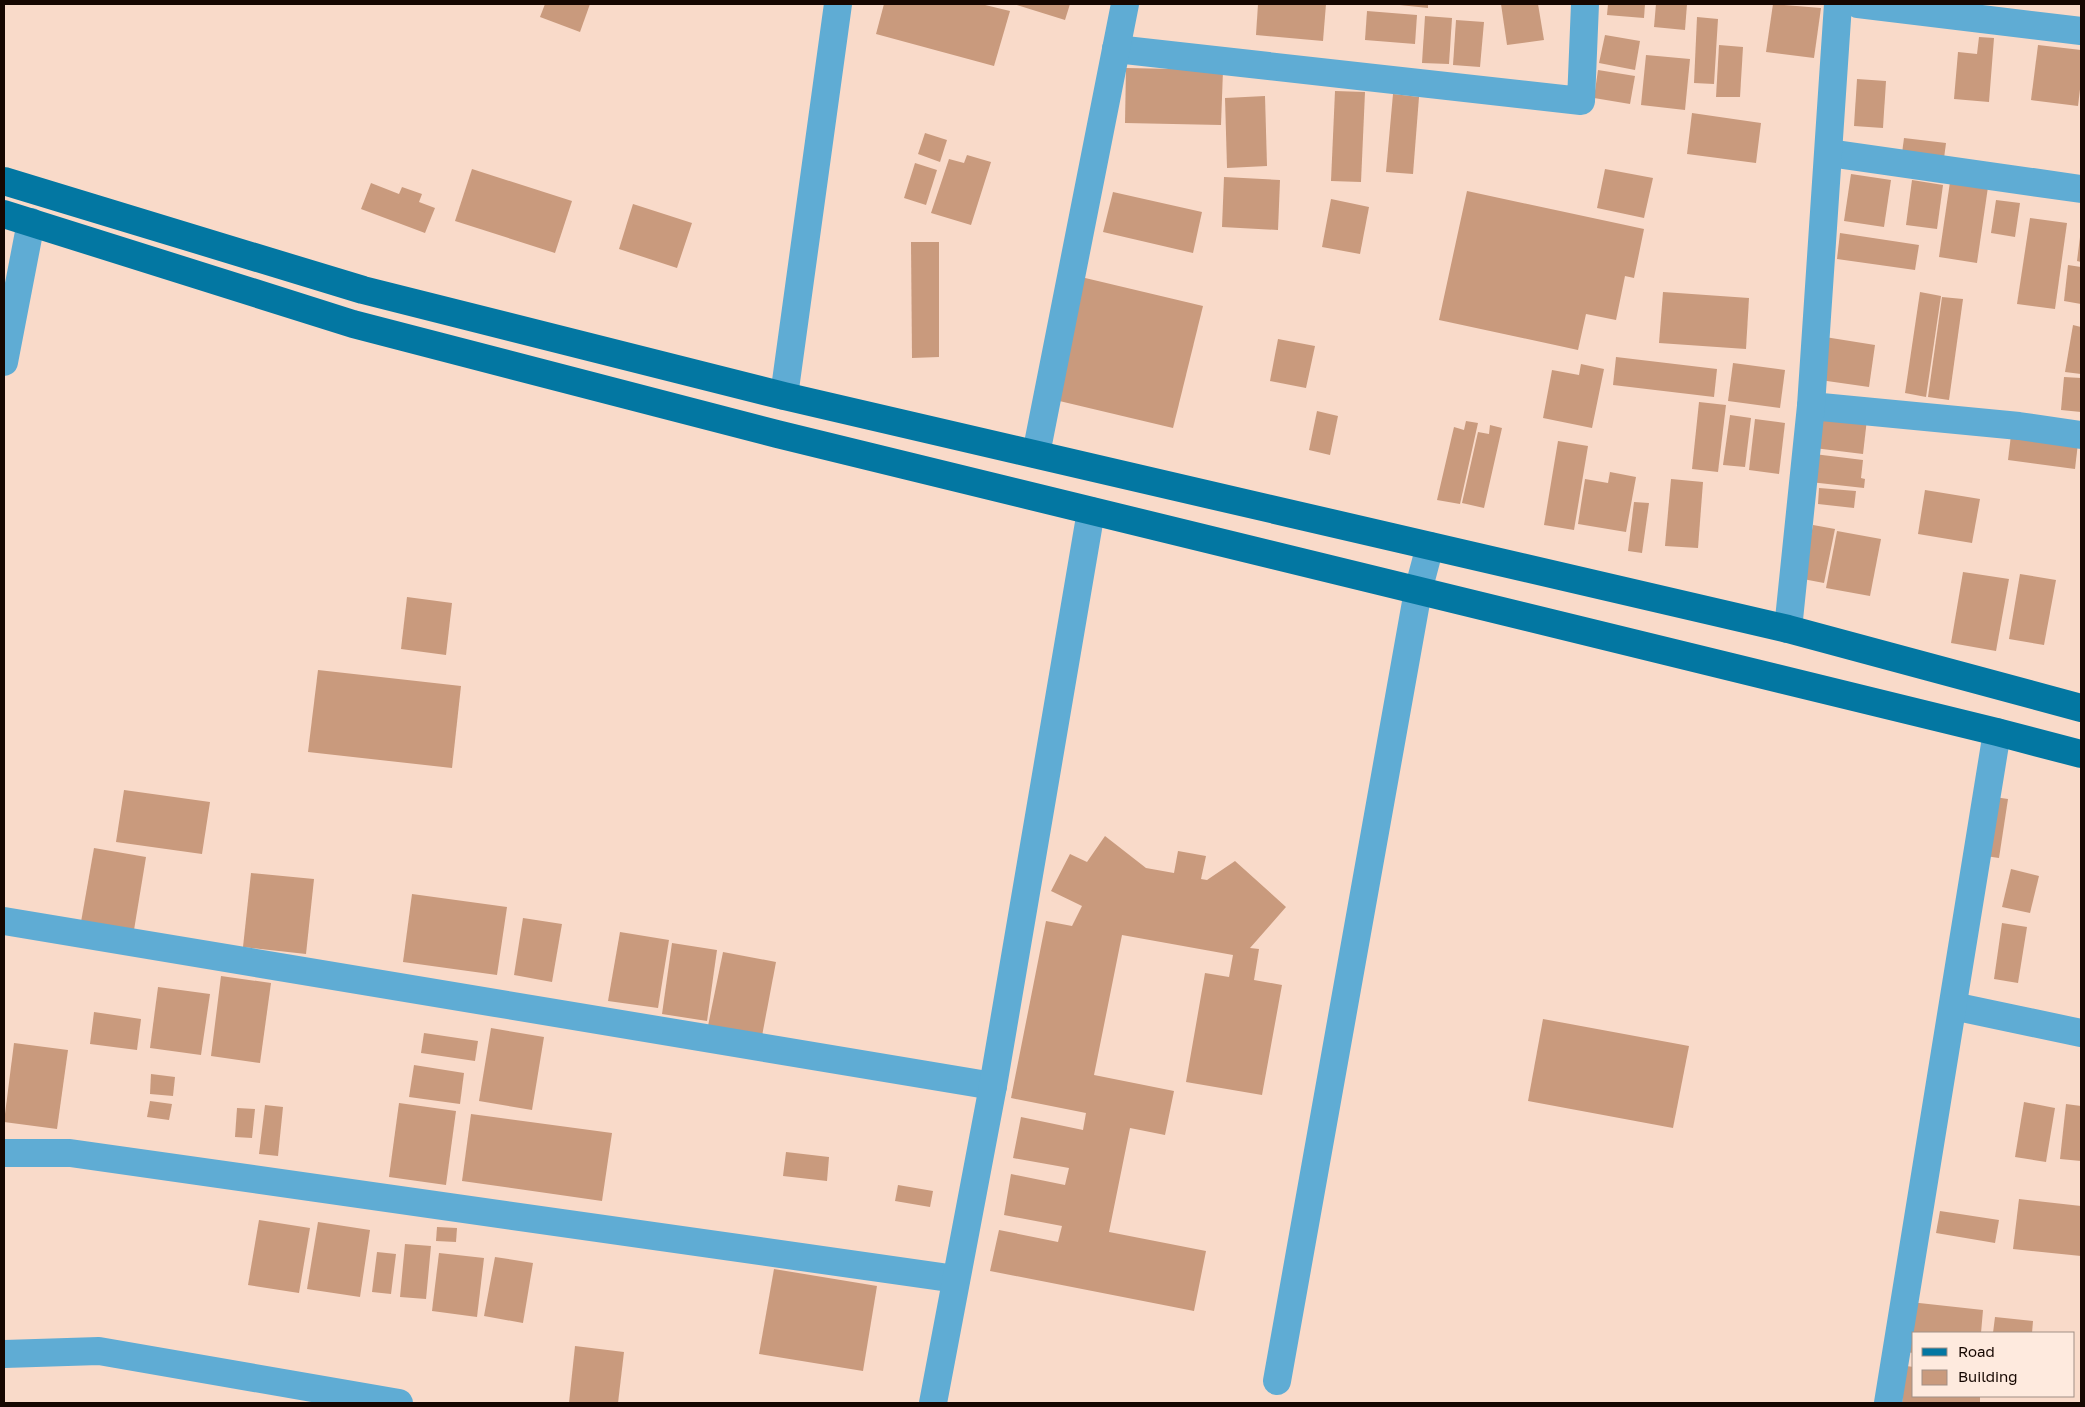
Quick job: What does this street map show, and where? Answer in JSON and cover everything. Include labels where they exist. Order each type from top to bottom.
[{"type":"main road","points":[[4,181],[363,290],[784,396],[1788,629],[2081,708]]},
{"type":"main road","points":[[4,214],[353,324],[777,434],[2081,754]]},
{"type":"street","points":[[784,396],[838,4]]},
{"type":"street","points":[[1036,454],[1125,4]]},
{"type":"street","points":[[1116,49],[1580,101],[1585,4]]},
{"type":"street","points":[[1788,629],[1812,406],[1838,4]]},
{"type":"street","points":[[1858,4],[2081,32]]},
{"type":"street","points":[[1829,153],[2081,189]]},
{"type":"street","points":[[4,362],[30,222]]},
{"type":"street","points":[[1812,406],[2019,426],[2081,435]]},
{"type":"street","points":[[932,1403],[993,1086],[1091,511]]},
{"type":"street","points":[[1277,1381],[1418,591],[1430,546]]},
{"type":"street","points":[[1888,1403],[1997,732]]},
{"type":"street","points":[[4,921],[993,1086]]},
{"type":"street","points":[[1953,1006],[2081,1033]]},
{"type":"street","points":[[4,1153],[70,1153],[956,1279]]},
{"type":"street","points":[[4,1354],[99,1352],[400,1403]]},
{"type":"building","points":[[545,4],[590,4],[580,32],[540,17]]},
{"type":"building","points":[[884,4],[981,4],[1010,11],[994,66],[876,34]]},
{"type":"building","points":[[1014,4],[1070,4],[1065,20]]},
{"type":"building","points":[[1258,4],[1326,4],[1323,41],[1256,35]]},
{"type":"building","points":[[1390,4],[1428,4],[1428,8]]},
{"type":"building","points":[[1501,4],[1538,4],[1544,40],[1507,45]]},
{"type":"building","points":[[1608,4],[1645,4],[1644,18],[1607,15]]},
{"type":"building","points":[[1656,4],[1687,4],[1685,30],[1654,27]]},
{"type":"building","points":[[1773,4],[1821,8],[1814,58],[1766,52]]},
{"type":"building","points":[[1367,11],[1417,15],[1415,44],[1365,40]]},
{"type":"building","points":[[1425,16],[1452,18],[1449,64],[1422,63]]},
{"type":"building","points":[[1697,17],[1718,19],[1714,84],[1694,83]]},
{"type":"building","points":[[1456,20],[1484,22],[1480,67],[1453,65]]},
{"type":"building","points":[[1605,35],[1640,41],[1635,70],[1599,63]]},
{"type":"building","points":[[1979,37],[1994,38],[1989,102],[1954,99],[1958,52],[1977,54]]},
{"type":"building","points":[[1719,45],[1743,47],[1740,97],[1716,97]]},
{"type":"building","points":[[2038,45],[2081,50],[2081,81],[2078,106],[2031,100]]},
{"type":"building","points":[[1646,55],[1690,59],[1685,110],[1641,105]]},
{"type":"building","points":[[1126,68],[1223,70],[1221,125],[1125,123]]},
{"type":"building","points":[[1598,70],[1635,76],[1630,104],[1594,98]]},
{"type":"building","points":[[1857,79],[1886,81],[1883,128],[1854,126]]},
{"type":"building","points":[[1335,91],[1365,92],[1361,182],[1331,181]]},
{"type":"building","points":[[1393,94],[1419,97],[1413,174],[1386,172]]},
{"type":"building","points":[[1265,96],[1267,166],[1227,168],[1225,98]]},
{"type":"building","points":[[1692,113],[1761,123],[1756,163],[1687,154]]},
{"type":"building","points":[[925,133],[947,140],[940,162],[918,154]]},
{"type":"building","points":[[1904,138],[1946,143],[1943,166],[1901,161]]},
{"type":"building","points":[[967,155],[991,162],[971,225],[931,213],[949,159],[964,163]]},
{"type":"building","points":[[915,163],[937,170],[926,205],[904,198]]},
{"type":"building","points":[[472,169],[572,201],[555,253],[455,221]]},
{"type":"building","points":[[1605,169],[1653,178],[1644,218],[1597,208]]},
{"type":"building","points":[[1851,174],[1891,180],[1884,227],[1844,221]]},
{"type":"building","points":[[1224,177],[1280,180],[1278,230],[1222,227]]},
{"type":"building","points":[[1912,180],[1943,185],[1937,229],[1906,225]]},
{"type":"building","points":[[1950,182],[1988,187],[1977,263],[1939,257]]},
{"type":"building","points":[[371,183],[399,194],[402,187],[422,194],[419,202],[435,208],[425,233],[361,209]]},
{"type":"building","points":[[1467,191],[1644,229],[1634,278],[1625,276],[1616,320],[1586,314],[1578,350],[1439,320]]},
{"type":"building","points":[[1113,192],[1202,212],[1193,253],[1103,232]]},
{"type":"building","points":[[1331,199],[1369,207],[1360,254],[1322,247]]},
{"type":"building","points":[[1996,200],[2020,203],[2015,237],[1991,233]]},
{"type":"building","points":[[633,204],[692,223],[677,268],[619,249]]},
{"type":"building","points":[[2030,218],[2067,223],[2055,309],[2017,304]]},
{"type":"building","points":[[1840,233],[1919,245],[1915,270],[1837,259]]},
{"type":"building","points":[[2081,237],[2081,262],[2077,261]]},
{"type":"building","points":[[911,242],[939,242],[939,357],[912,358]]},
{"type":"building","points":[[2068,265],[2081,267],[2081,304],[2064,301]]},
{"type":"building","points":[[1081,277],[1203,306],[1173,428],[1051,399]]},
{"type":"building","points":[[1663,292],[1749,298],[1746,349],[1659,343]]},
{"type":"building","points":[[1920,292],[1941,296],[1926,397],[1905,393]]},
{"type":"building","points":[[1942,297],[1963,299],[1949,400],[1928,397]]},
{"type":"building","points":[[2073,325],[2081,327],[2081,374],[2065,372]]},
{"type":"building","points":[[1825,337],[1875,345],[1869,387],[1820,380]]},
{"type":"building","points":[[1278,339],[1315,346],[1306,388],[1270,381]]},
{"type":"building","points":[[1616,357],[1717,369],[1714,397],[1613,385]]},
{"type":"building","points":[[1733,363],[1785,370],[1780,408],[1728,401]]},
{"type":"building","points":[[1581,364],[1604,369],[1592,428],[1543,418],[1552,370],[1579,375]]},
{"type":"building","points":[[2064,377],[2081,378],[2081,412],[2061,410]]},
{"type":"building","points":[[1699,402],[1726,405],[1718,472],[1692,469]]},
{"type":"building","points":[[1317,411],[1338,416],[1330,455],[1309,450]]},
{"type":"building","points":[[1819,412],[1867,419],[1863,454],[1814,448]]},
{"type":"building","points":[[1730,415],[1751,418],[1745,467],[1723,465]]},
{"type":"building","points":[[1755,419],[1785,423],[1779,474],[1749,470]]},
{"type":"building","points":[[1466,421],[1478,423],[1460,504],[1437,500],[1454,427],[1464,430]]},
{"type":"building","points":[[1490,425],[1502,428],[1484,508],[1462,503],[1478,432],[1489,434]]},
{"type":"building","points":[[2011,435],[2078,443],[2075,469],[2008,460]]},
{"type":"building","points":[[1558,441],[1588,446],[1574,530],[1544,525]]},
{"type":"building","points":[[1814,454],[1863,460],[1861,478],[1865,479],[1864,488],[1810,482]]},
{"type":"building","points":[[1610,472],[1636,477],[1626,532],[1578,524],[1585,479],[1608,483]]},
{"type":"building","points":[[1671,479],[1703,482],[1698,548],[1665,546]]},
{"type":"building","points":[[1819,488],[1856,491],[1854,508],[1818,504]]},
{"type":"building","points":[[1925,490],[1980,499],[1972,543],[1918,534]]},
{"type":"building","points":[[1634,502],[1649,503],[1642,553],[1628,551]]},
{"type":"building","points":[[1813,525],[1835,529],[1824,583],[1803,579]]},
{"type":"building","points":[[1837,531],[1881,539],[1870,596],[1826,588]]},
{"type":"building","points":[[1963,572],[2009,579],[1996,651],[1951,643]]},
{"type":"building","points":[[2020,574],[2056,580],[2044,645],[2009,639]]},
{"type":"building","points":[[407,597],[452,603],[446,655],[401,649]]},
{"type":"building","points":[[318,670],[461,686],[452,768],[308,752]]},
{"type":"building","points":[[124,790],[210,802],[202,854],[116,842]]},
{"type":"building","points":[[1981,795],[2008,799],[1999,858],[1972,854]]},
{"type":"building","points":[[1105,836],[1146,868],[1174,873],[1178,851],[1206,856],[1201,879],[1207,880],[1235,861],[1286,907],[1250,948],[1259,949],[1254,980],[1282,985],[1262,1095],[1186,1082],[1205,973],[1229,977],[1233,955],[1122,935],[1094,1075],[1174,1091],[1165,1135],[1130,1128],[1109,1232],[1206,1251],[1194,1311],[990,1271],[999,1230],[1058,1242],[1062,1226],[1004,1215],[1011,1174],[1065,1185],[1069,1168],[1013,1158],[1021,1117],[1083,1130],[1086,1113],[1011,1098],[1046,921],[1072,926],[1082,906],[1051,891],[1070,854],[1087,862]]},
{"type":"building","points":[[94,848],[146,857],[134,930],[81,922]]},
{"type":"building","points":[[2011,869],[2039,876],[2030,913],[2002,907]]},
{"type":"building","points":[[251,873],[314,879],[306,954],[243,947]]},
{"type":"building","points":[[412,894],[507,907],[497,975],[403,962]]},
{"type":"building","points":[[523,918],[562,924],[552,982],[514,975]]},
{"type":"building","points":[[2002,923],[2027,927],[2018,983],[1994,979]]},
{"type":"building","points":[[620,932],[669,940],[658,1008],[608,1001]]},
{"type":"building","points":[[672,943],[717,950],[707,1021],[662,1014]]},
{"type":"building","points":[[723,952],[776,962],[762,1036],[708,1026]]},
{"type":"building","points":[[221,976],[271,983],[260,1063],[211,1056]]},
{"type":"building","points":[[158,987],[210,994],[201,1055],[150,1048]]},
{"type":"building","points":[[94,1012],[141,1019],[137,1050],[90,1044]]},
{"type":"building","points":[[1543,1019],[1689,1046],[1673,1128],[1528,1101]]},
{"type":"building","points":[[491,1028],[544,1037],[532,1110],[479,1101]]},
{"type":"building","points":[[424,1033],[478,1041],[475,1061],[421,1053]]},
{"type":"building","points":[[14,1043],[68,1050],[57,1129],[4,1122]]},
{"type":"building","points":[[414,1065],[464,1073],[460,1104],[409,1097]]},
{"type":"building","points":[[151,1074],[175,1077],[173,1096],[150,1094]]},
{"type":"building","points":[[150,1101],[172,1104],[169,1120],[147,1117]]},
{"type":"building","points":[[2024,1102],[2055,1108],[2046,1162],[2015,1157]]},
{"type":"building","points":[[399,1103],[456,1111],[446,1185],[389,1177]]},
{"type":"building","points":[[2066,1104],[2081,1106],[2081,1161],[2060,1159]]},
{"type":"building","points":[[265,1105],[283,1107],[278,1156],[259,1154]]},
{"type":"building","points":[[237,1108],[255,1109],[252,1138],[235,1137]]},
{"type":"building","points":[[471,1114],[612,1133],[602,1201],[462,1181]]},
{"type":"building","points":[[786,1152],[829,1157],[827,1181],[783,1176]]},
{"type":"building","points":[[898,1185],[933,1191],[930,1207],[895,1201]]},
{"type":"building","points":[[2019,1199],[2081,1206],[2081,1256],[2013,1249]]},
{"type":"building","points":[[1940,1211],[1999,1220],[1995,1243],[1936,1233]]},
{"type":"building","points":[[259,1220],[310,1228],[299,1293],[248,1285]]},
{"type":"building","points":[[318,1222],[370,1230],[360,1297],[307,1289]]},
{"type":"building","points":[[437,1227],[457,1228],[456,1242],[436,1241]]},
{"type":"building","points":[[405,1244],[431,1246],[426,1299],[400,1297]]},
{"type":"building","points":[[377,1252],[396,1254],[391,1294],[372,1292]]},
{"type":"building","points":[[439,1253],[484,1258],[477,1317],[432,1311]]},
{"type":"building","points":[[495,1257],[533,1263],[523,1323],[484,1316]]},
{"type":"building","points":[[774,1269],[877,1286],[863,1371],[759,1354]]},
{"type":"building","points":[[1910,1302],[1983,1310],[1981,1332],[1912,1332],[1912,1353],[1904,1352]]},
{"type":"building","points":[[1995,1317],[2033,1321],[2032,1332],[1993,1332]]},
{"type":"building","points":[[575,1346],[624,1352],[618,1403],[569,1403]]},
{"type":"building","points":[[1906,1366],[1912,1367],[1912,1397],[1980,1397],[1980,1403],[1902,1403]]}]
